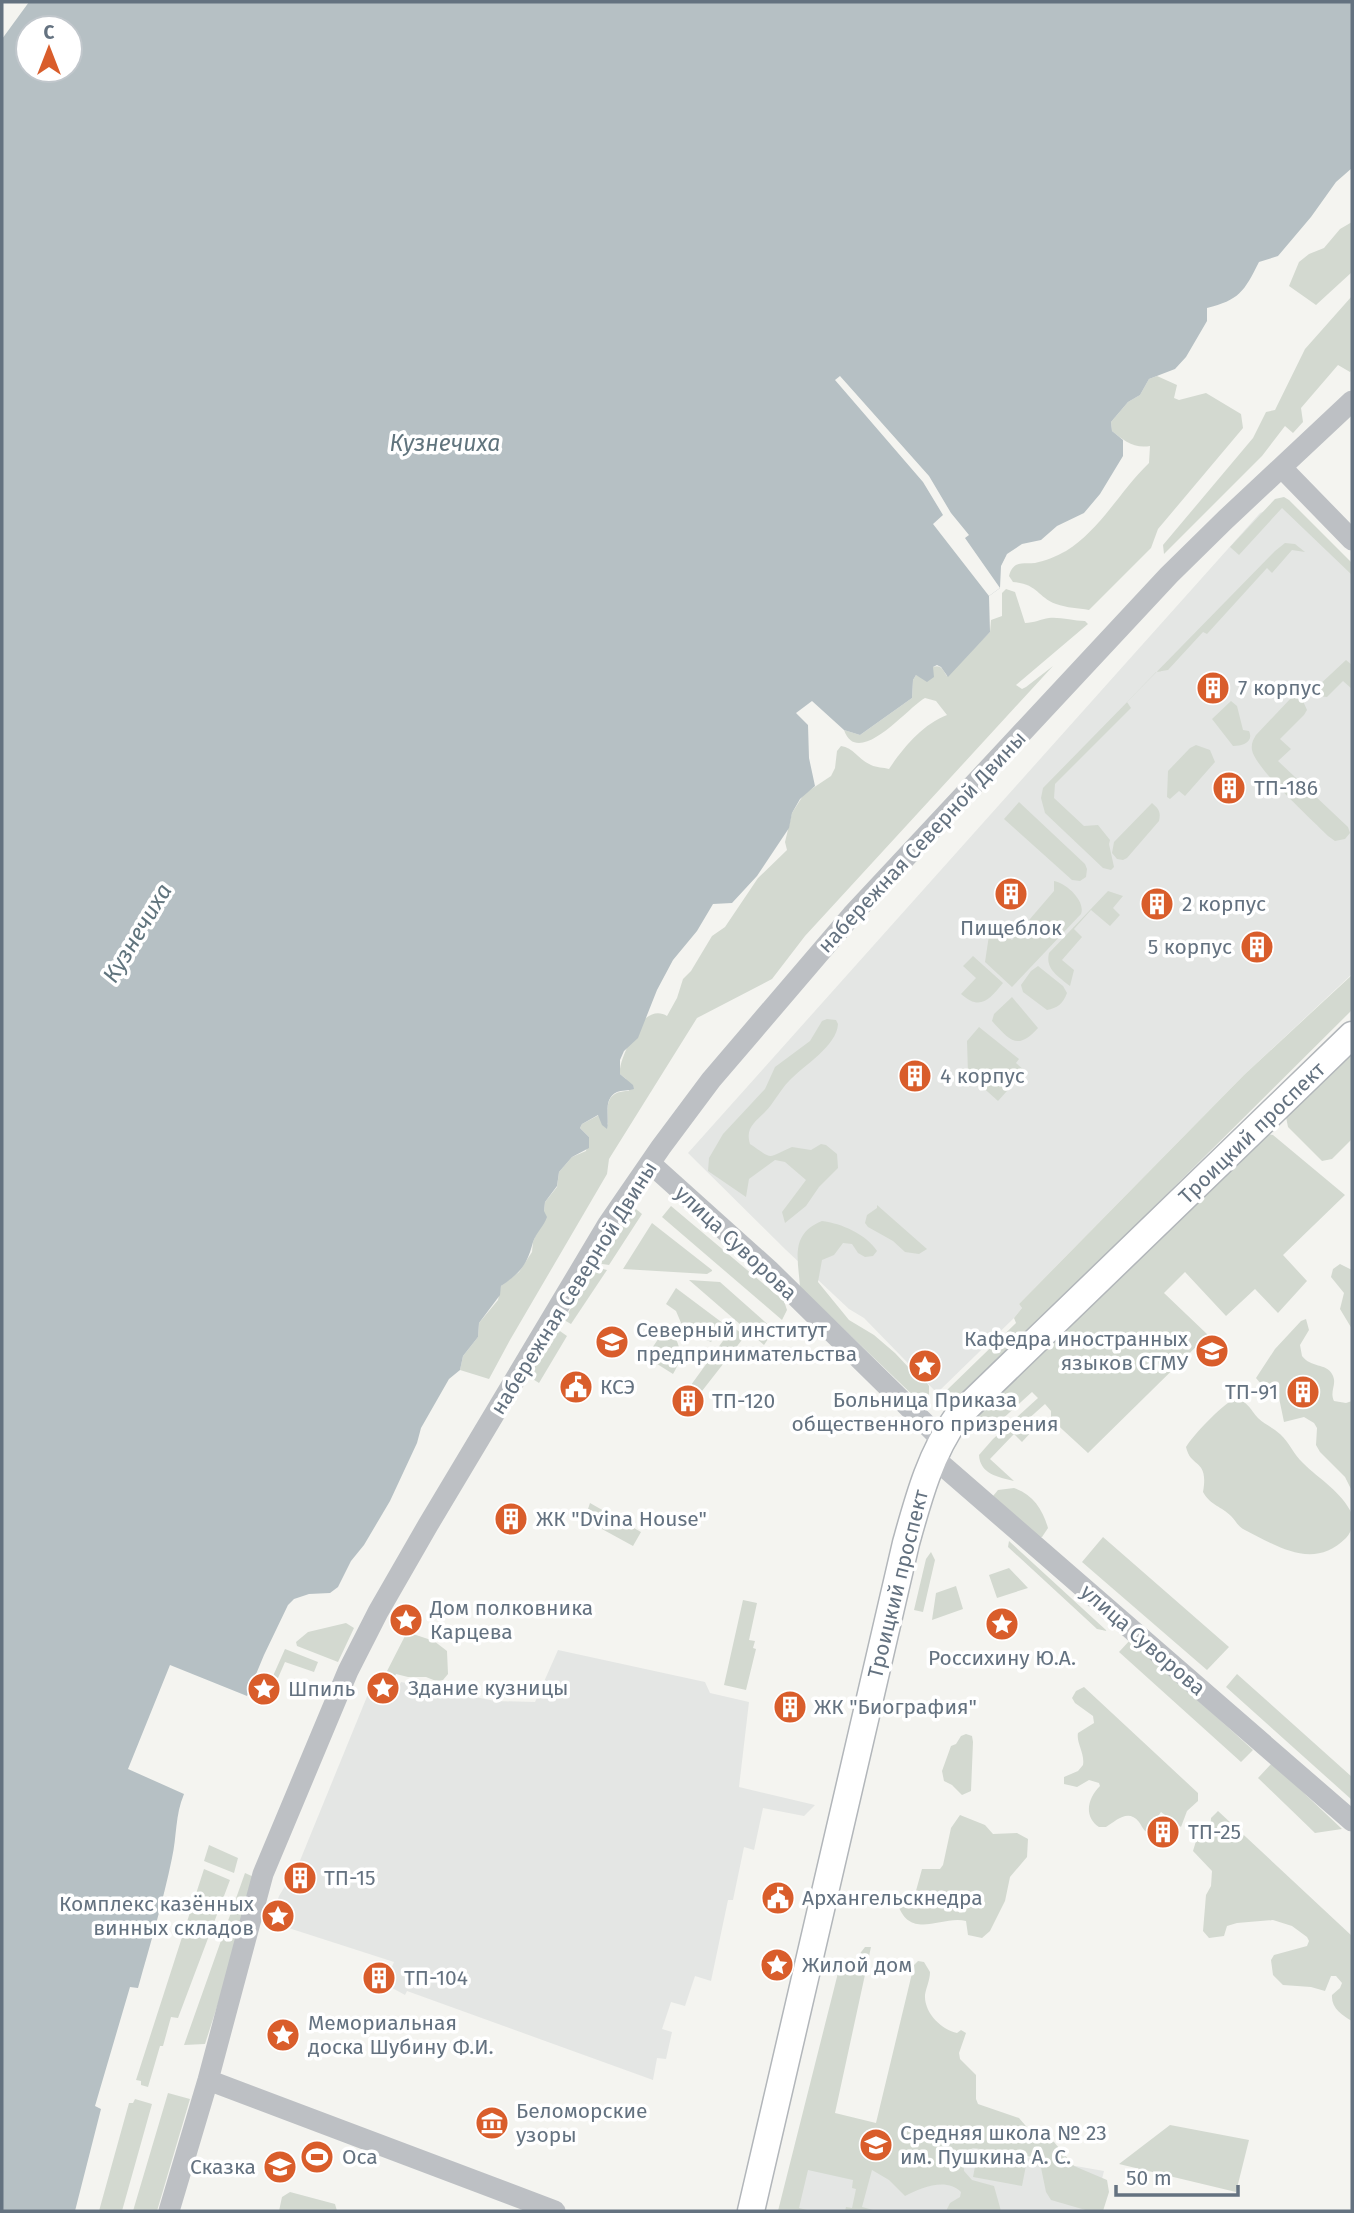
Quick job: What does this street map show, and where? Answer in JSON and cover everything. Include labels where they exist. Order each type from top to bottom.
[{"type":"main road","name":"Троицкий проспект","points":[[751,2211],[905,1543],[938,1449],[957,1417],[1352,1035]]},
{"type":"street","name":"набережная Северной Двины","points":[[169,2211],[208,2080],[263,1874],[348,1671],[428,1525],[608,1224],[660,1147],[711,1080],[852,915],[966,796],[1169,575],[1352,401]]},
{"type":"street","points":[[1282,468],[1352,540]]},
{"type":"street","name":"улица Суворова","points":[[651,1164],[769,1270],[938,1449],[1352,1821]]},
{"type":"street","points":[[208,2080],[555,2211]]},
{"type":"shaded area","points":[[1352,222],[1352,272],[1316,305],[1289,286],[1299,262],[1324,248],[1340,229]]},
{"type":"shaded area","points":[[1352,296],[1352,370],[1350,372],[1338,365],[1301,408],[1303,422],[1293,433],[1285,426],[1262,456],[1164,554],[1163,545],[1253,438],[1266,412],[1275,410],[1305,349]]},
{"type":"shaded area","points":[[1157,376],[1177,385],[1174,398],[1179,400],[1206,393],[1241,414],[1243,428],[1158,529],[1151,548],[1089,610],[1056,604],[1028,585],[1013,582],[1009,576],[1016,565],[1047,560],[1078,542],[1100,521],[1149,463],[1150,446],[1134,445],[1125,440],[1112,431],[1111,422],[1128,402],[1140,395],[1149,379]]},
{"type":"shaded area","points":[[1284,497],[1352,563],[1352,575],[1282,508],[1239,555],[1230,547],[1275,499]]},
{"type":"shaded area","points":[[1287,502],[1352,564],[1352,974],[1244,1075],[1019,1304],[1022,1308],[1014,1318],[937,1393],[864,1318],[849,1309],[786,1250],[688,1153],[1260,513]]},
{"type":"shaded area","points":[[1285,543],[1295,544],[1305,552],[1292,550],[1272,573],[1267,568],[1207,634],[1203,632],[1168,670],[1157,672],[1275,551]]},
{"type":"shaded area","points":[[1006,589],[1015,592],[1025,623],[1054,618],[1085,621],[1088,624],[1016,685],[1022,689],[1026,687],[1053,666],[805,936],[772,979],[697,1018],[609,1159],[607,1174],[489,1379],[460,1370],[463,1356],[478,1337],[479,1323],[498,1300],[501,1286],[519,1272],[532,1252],[545,1202],[557,1187],[559,1172],[572,1157],[586,1151],[589,1137],[580,1128],[582,1124],[599,1115],[608,1125],[609,1101],[615,1094],[629,1091],[626,1079],[620,1074],[620,1068],[633,1036],[649,1016],[657,1013],[667,1016],[683,979],[691,971],[712,936],[725,927],[758,878],[787,850],[785,842],[792,813],[804,794],[831,776],[837,751],[841,746],[875,767],[889,769],[914,738],[930,724],[947,715],[936,701],[925,698],[872,740],[860,743],[851,740],[844,730],[860,735],[912,698],[916,675],[933,673],[933,667],[938,666],[947,676],[990,632],[991,620],[1002,616],[1002,593]]},
{"type":"shaded area","points":[[1346,660],[1352,665],[1352,689],[1343,681],[1327,697],[1318,696],[1316,688]]},
{"type":"shaded area","points":[[1296,697],[1303,701],[1307,710],[1280,739],[1291,749],[1278,761],[1348,827],[1350,833],[1345,839],[1335,841],[1328,836],[1273,781],[1252,750],[1256,735],[1291,698]]},
{"type":"shaded area","points":[[1231,701],[1237,706],[1243,730],[1249,731],[1250,735],[1247,743],[1233,746],[1212,719]]},
{"type":"shaded area","points":[[1127,702],[1131,708],[1055,784],[1054,798],[1084,826],[1098,825],[1110,840],[1114,867],[1111,870],[1103,868],[1045,813],[1041,798],[1043,788]]},
{"type":"shaded area","points":[[1196,745],[1210,750],[1215,762],[1185,796],[1179,791],[1170,799],[1167,797],[1168,771]]},
{"type":"shaded area","points":[[1019,802],[1085,864],[1086,877],[1080,881],[1072,880],[1004,819]]},
{"type":"shaded area","points":[[1152,803],[1159,811],[1159,821],[1127,858],[1117,859],[1112,853],[1114,842]]},
{"type":"shaded area","points":[[1054,881],[1074,893],[1081,904],[1081,914],[1012,987],[985,962],[991,922],[1012,940],[1054,891]]},
{"type":"shaded area","points":[[1108,891],[1123,896],[1113,908],[1120,915],[1110,926],[1091,910],[1074,929],[1082,937],[1062,960],[1074,970],[1070,986],[1051,968],[1049,953]]},
{"type":"shaded area","points":[[973,956],[1003,983],[989,998],[979,1002],[961,994],[976,978],[963,966]]},
{"type":"shaded area","points":[[1038,966],[1063,986],[1067,993],[1057,1007],[1047,1010],[1023,992],[1021,985]]},
{"type":"shaded area","points":[[1352,975],[1352,1010],[960,1400],[952,1402],[946,1397],[947,1390],[1016,1323],[1014,1318],[1022,1308],[1019,1304],[1244,1075]]},
{"type":"shaded area","points":[[1012,997],[1038,1028],[1020,1041],[1004,1034],[992,1021],[994,1014]]},
{"type":"shaded area","points":[[836,1020],[838,1024],[832,1040],[786,1085],[752,1126],[749,1134],[750,1144],[771,1156],[792,1147],[811,1150],[821,1144],[837,1154],[838,1168],[819,1187],[806,1206],[785,1223],[782,1212],[806,1180],[785,1162],[775,1160],[749,1179],[746,1197],[708,1171],[709,1158],[723,1134],[765,1089],[775,1067],[810,1041],[822,1021]]},
{"type":"shaded area","points":[[979,1027],[1019,1059],[1016,1063],[1025,1071],[998,1101],[968,1074],[967,1041]]},
{"type":"shaded area","points":[[1352,1053],[1352,1139],[1332,1159],[1322,1161],[1288,1127],[1286,1117]]},
{"type":"shaded area","points":[[1268,1134],[1273,1135],[1345,1195],[1283,1255],[1307,1281],[1278,1313],[1255,1289],[1226,1316],[1185,1272],[1164,1293],[1208,1335],[1088,1453],[1051,1419],[1051,1411],[1045,1404],[1026,1421],[1033,1430],[1022,1442],[1014,1434],[990,1459],[1014,1481],[986,1471],[979,1455],[1038,1398],[1032,1392],[987,1433],[974,1420],[976,1417]]},
{"type":"shaded area","points":[[631,1205],[642,1214],[609,1265],[596,1263]]},
{"type":"shaded area","points":[[877,1205],[927,1249],[919,1254],[905,1252],[893,1241],[868,1227],[865,1223],[867,1215],[877,1208]]},
{"type":"shaded area","points":[[671,1206],[784,1301],[787,1310],[782,1320],[662,1217]]},
{"type":"shaded area","points":[[822,1221],[853,1231],[877,1251],[873,1256],[865,1257],[858,1253],[852,1244],[843,1243],[834,1255],[822,1260],[818,1282],[849,1320],[874,1335],[925,1380],[929,1386],[929,1394],[923,1405],[800,1287],[800,1240],[812,1226]]},
{"type":"shaded area","points":[[652,1223],[712,1271],[707,1274],[623,1269]]},
{"type":"shaded area","points":[[1340,1264],[1352,1270],[1352,1329],[1340,1309],[1344,1293],[1331,1277],[1333,1269]]},
{"type":"shaded area","points":[[595,1267],[607,1270],[571,1324],[564,1320]]},
{"type":"shaded area","points":[[689,1280],[720,1282],[774,1330],[764,1345]]},
{"type":"shaded area","points":[[676,1288],[724,1324],[711,1342],[684,1330],[676,1311],[666,1304]]},
{"type":"shaded area","points":[[1306,1319],[1309,1330],[1300,1345],[1302,1356],[1332,1374],[1334,1401],[1352,1401],[1352,1491],[1345,1477],[1316,1445],[1317,1428],[1314,1423],[1304,1417],[1284,1422],[1278,1393],[1261,1384],[1256,1378],[1275,1349]]},
{"type":"shaded area","points":[[667,1326],[675,1338],[680,1355],[673,1374],[646,1357]]},
{"type":"shaded area","points":[[733,1327],[745,1336],[702,1391],[691,1385]]},
{"type":"shaded area","points":[[557,1329],[567,1336],[539,1383],[528,1376]]},
{"type":"shaded area","points":[[1234,1399],[1245,1403],[1260,1420],[1280,1434],[1300,1460],[1348,1506],[1353,1517],[1351,1530],[1346,1538],[1333,1548],[1308,1554],[1282,1548],[1243,1529],[1206,1497],[1203,1492],[1202,1469],[1188,1454],[1186,1447],[1208,1421]]},
{"type":"shaded area","points":[[1014,1488],[1027,1494],[1040,1509],[1048,1528],[1042,1537],[1038,1537],[993,1496],[998,1490]]},
{"type":"shaded area","points":[[590,1503],[641,1532],[633,1546],[591,1523],[587,1512]]},
{"type":"shaded area","points":[[1103,1537],[1229,1647],[1207,1670],[1082,1562]]},
{"type":"shaded area","points":[[1009,1541],[1107,1631],[1097,1629],[1008,1547]]},
{"type":"shaded area","points":[[931,1552],[935,1560],[923,1612],[914,1610],[926,1559]]},
{"type":"shaded area","points":[[1009,1568],[1028,1588],[997,1598],[989,1575]]},
{"type":"shaded area","points":[[956,1586],[963,1609],[932,1620],[936,1593]]},
{"type":"shaded area","points":[[743,1600],[757,1603],[749,1640],[755,1641],[753,1648],[756,1649],[746,1690],[724,1685]]},
{"type":"shaded area","points":[[346,1623],[354,1628],[338,1662],[297,1646],[296,1642],[308,1632]]},
{"type":"shaded area","points":[[407,1632],[434,1641],[447,1651],[448,1674],[443,1680],[396,1674],[392,1682],[384,1677]]},
{"type":"shaded area","points":[[1131,1639],[1253,1750],[1241,1762],[1119,1652]]},
{"type":"shaded area","points":[[285,1649],[318,1662],[314,1672],[285,1662],[278,1678],[273,1676]]},
{"type":"shaded area","points":[[558,1650],[705,1682],[710,1693],[749,1702],[739,1787],[815,1805],[804,1816],[763,1808],[754,1850],[744,1847],[733,1900],[728,1900],[711,1981],[695,1976],[685,2006],[671,2002],[662,2029],[672,2032],[666,2059],[657,2058],[653,2080],[407,1991],[405,1995],[385,1984],[394,1962],[270,1922],[279,1896],[299,1863],[375,1677],[399,1686],[401,1682],[495,1701],[535,1702]]},
{"type":"shaded area","points":[[1237,1674],[1352,1777],[1352,1800],[1226,1687]]},
{"type":"shaded area","points":[[1084,1687],[1198,1793],[1198,1801],[1187,1811],[1181,1827],[1161,1812],[1147,1832],[1131,1816],[1122,1817],[1106,1827],[1099,1827],[1091,1818],[1089,1807],[1099,1783],[1089,1780],[1077,1787],[1064,1784],[1064,1777],[1078,1771],[1083,1765],[1078,1733],[1094,1723],[1093,1716],[1072,1698],[1076,1691]]},
{"type":"shaded area","points":[[966,1734],[972,1736],[973,1742],[971,1791],[962,1795],[944,1781],[942,1771],[951,1746]]},
{"type":"shaded area","points":[[1272,1763],[1342,1829],[1315,1833],[1258,1778]]},
{"type":"shaded area","points":[[1218,1811],[1352,1936],[1352,2021],[1341,2014],[1333,2004],[1332,1995],[1342,1983],[1336,1976],[1331,1976],[1325,1991],[1283,1985],[1273,1975],[1271,1960],[1274,1955],[1307,1946],[1309,1941],[1292,1926],[1273,1920],[1237,1923],[1227,1926],[1224,1936],[1209,1938],[1203,1931],[1206,1895],[1211,1886],[1212,1871],[1193,1851],[1196,1841],[1210,1833],[1211,1818]]},
{"type":"shaded area","points":[[960,1815],[985,1825],[993,1834],[1017,1833],[1028,1839],[1027,1857],[1010,1877],[1005,1901],[990,1931],[982,1938],[968,1935],[966,1921],[928,1924],[911,1922],[898,1905],[901,1896],[914,1898],[922,1869],[940,1869],[943,1865],[951,1828]]},
{"type":"shaded area","points":[[209,1845],[238,1858],[234,1873],[204,1861]]},
{"type":"shaded area","points":[[204,1869],[230,1880],[178,2018],[171,2017],[148,2087],[136,2080]]},
{"type":"shaded area","points":[[245,1873],[258,1879],[205,2044],[184,2045]]},
{"type":"shaded area","points":[[865,1947],[871,1947],[835,2113],[876,2123],[914,1965],[918,1961],[924,1962],[930,1972],[925,1995],[927,2008],[935,2020],[946,2028],[957,2033],[961,2030],[966,2033],[959,2053],[960,2059],[976,2075],[978,2104],[1019,2118],[1031,2132],[1054,2142],[1074,2166],[1107,2180],[1109,2192],[1103,2211],[1089,2211],[1051,2200],[1046,2192],[1039,2158],[973,2148],[963,2153],[964,2171],[972,2180],[994,2186],[1001,2211],[946,2211],[950,2203],[960,2197],[961,2192],[955,2188],[933,2185],[905,2196],[889,2180],[872,2170],[862,2207],[877,2211],[845,2211],[846,2207],[852,2208],[856,2189],[852,2188],[853,2180],[808,2170],[799,2208],[811,2211],[778,2211],[840,1965],[855,1960]]},
{"type":"shaded area","points":[[168,2093],[190,2099],[157,2211],[133,2211]]},
{"type":"shaded area","points":[[135,2099],[152,2104],[122,2211],[99,2211],[129,2103],[133,2103]]},
{"type":"shaded area","name":"Средняя школа № 23 им. Пушкина А. С.","points":[[804,2118],[1104,2171],[1094,2211],[781,2211]]},
{"type":"shaded area","points":[[1170,2125],[1249,2140],[1236,2192],[1119,2164]]},
{"type":"shaded area","points":[[978,2151],[1027,2160],[1022,2186],[973,2177]]},
{"type":"shaded area","points":[[290,2192],[335,2204],[337,2211],[279,2211],[282,2197]]},
{"type":"water","name":"Кузнечиха","points":[[29,2],[1352,2],[1352,168],[1336,182],[1278,256],[1259,262],[1249,281],[1234,298],[1207,308],[1207,321],[1186,357],[1175,369],[1149,379],[1140,395],[1128,402],[1111,422],[1112,431],[1123,440],[1123,456],[1100,494],[1084,513],[1057,526],[1041,540],[1022,544],[1007,554],[1001,566],[1000,588],[989,596],[990,632],[948,677],[937,665],[933,667],[934,677],[927,682],[916,675],[912,698],[860,735],[844,730],[812,701],[796,713],[808,725],[809,758],[815,786],[800,799],[792,813],[789,828],[757,876],[732,903],[713,904],[697,931],[673,960],[657,990],[638,1038],[624,1051],[620,1060],[620,1074],[634,1089],[612,1095],[607,1129],[598,1115],[582,1124],[580,1128],[589,1137],[589,1148],[572,1157],[559,1172],[557,1186],[545,1202],[544,1211],[547,1217],[534,1239],[526,1262],[501,1286],[500,1295],[479,1323],[478,1337],[463,1356],[460,1370],[449,1379],[421,1428],[417,1443],[390,1501],[364,1545],[351,1561],[338,1587],[330,1593],[309,1594],[294,1599],[288,1605],[247,1696],[170,1665],[128,1769],[184,1794],[165,1891],[138,1988],[130,1987],[95,2106],[101,2109],[75,2211],[2,2211],[2,39],[14,23],[14,84],[84,84],[84,14],[20,14]]},
{"type":"pier","points":[[840,376],[929,476],[951,513],[969,535],[965,538],[1000,588],[989,596],[933,524],[943,515],[923,482],[835,380]]},
{"type":"place","name":"7 корпус","points":[[1213,688]]},
{"type":"place","name":"ТП-186","points":[[1229,788]]},
{"type":"place","name":"Пищеблок","points":[[1011,894]]},
{"type":"place","name":"2 корпус","points":[[1157,904]]},
{"type":"place","name":"5 корпус","points":[[1257,947]]},
{"type":"place","name":"4 корпус","points":[[915,1076]]},
{"type":"place","name":"Северный институт предпринимательства","points":[[612,1342]]},
{"type":"place","name":"Кафедра иностранных языков СГМУ","points":[[1212,1351]]},
{"type":"place","name":"Больница Приказа общественного призрения","points":[[925,1366]]},
{"type":"place","name":"КСЭ","points":[[576,1387]]},
{"type":"place","name":"ТП-91","points":[[1303,1392]]},
{"type":"place","name":"ТП-120","points":[[688,1401]]},
{"type":"place","name":"ЖК \"Dvina House\"","points":[[511,1519]]},
{"type":"place","name":"Дом полковника Карцева","points":[[406,1620]]},
{"type":"place","name":"Россихину Ю.А.","points":[[1002,1624]]},
{"type":"place","name":"Здание кузницы","points":[[383,1688]]},
{"type":"place","name":"Шпиль","points":[[264,1689]]},
{"type":"place","name":"ЖК \"Биография\"","points":[[790,1707]]},
{"type":"place","name":"ТП-25","points":[[1163,1832]]},
{"type":"place","name":"ТП-15","points":[[300,1878]]},
{"type":"place","name":"Архангельскнедра","points":[[778,1898]]},
{"type":"place","name":"Комплекс казённых винных складов","points":[[278,1916]]},
{"type":"place","name":"Жилой дом","points":[[777,1965]]},
{"type":"place","name":"ТП-104","points":[[379,1978]]},
{"type":"place","name":"Мемориальная доска Шубину Ф.И.","points":[[283,2035]]},
{"type":"place","name":"Беломорские узоры","points":[[492,2123]]},
{"type":"place","name":"Средняя школа № 23 им. Пушкина А. С.","points":[[876,2145]]},
{"type":"place","name":"Оса","points":[[317,2157]]},
{"type":"place","name":"Сказка","points":[[280,2167]]}]
